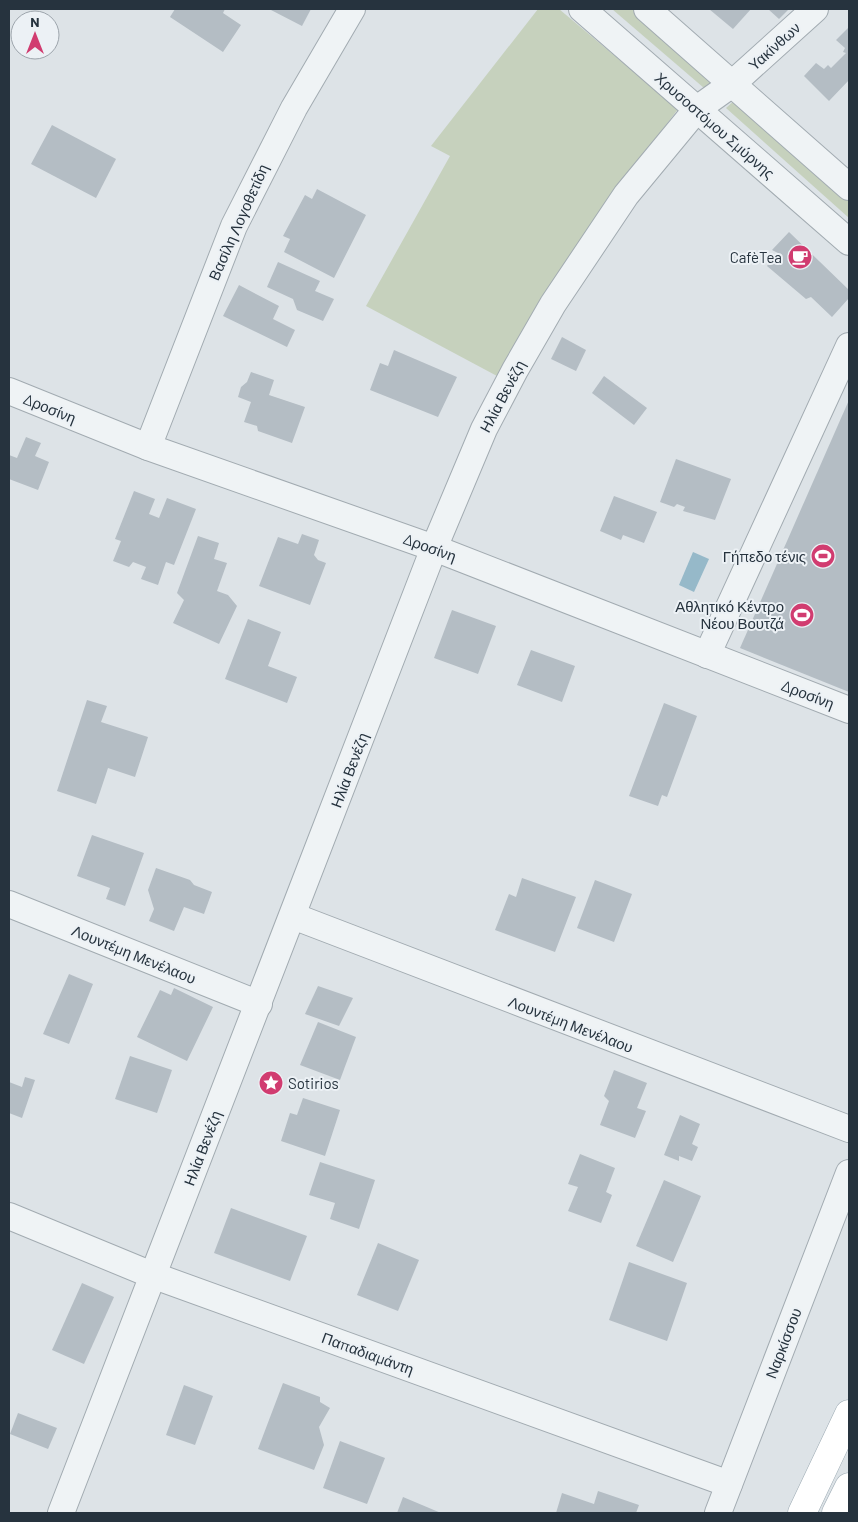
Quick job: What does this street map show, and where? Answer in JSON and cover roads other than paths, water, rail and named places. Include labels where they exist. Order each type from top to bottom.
[{"type":"main road","points":[[802,1513],[849,1414]]},
{"type":"main road","points":[[836,1513],[849,1487]]},
{"type":"street","name":"Βασίλη Λογοθετίδη","points":[[148,446],[234,226],[294,108],[352,9]]},
{"type":"street","name":"Χρυσοστόμου Σμύρνης","points":[[582,9],[849,242]]},
{"type":"street","points":[[647,9],[849,187]]},
{"type":"street","name":"Υακίνθων","points":[[732,84],[815,9]]},
{"type":"street","name":"Ηλία Βενέζη","points":[[62,1513],[152,1275],[259,1004],[434,548],[484,429],[553,304],[626,195],[697,109],[732,84]]},
{"type":"street","points":[[707,655],[849,346]]},
{"type":"street","name":"Δροσίνη","points":[[9,391],[148,446],[434,548],[849,710]]},
{"type":"street","name":"Λουντέμη Μενέλαου","points":[[9,904],[259,1004]]},
{"type":"street","name":"Λουντέμη Μενέλαου","points":[[293,916],[849,1129]]},
{"type":"street","name":"Ναρκίσσου","points":[[718,1513],[849,1173]]},
{"type":"street","name":"Παπαδιαμάντη","points":[[9,1216],[152,1275],[729,1484]]},
{"type":"water","points":[[693,552],[709,559],[694,592],[679,585]]},
{"type":"place","name":"CafèTea","points":[[800,257]]},
{"type":"place","name":"Γήπεδο τένις","points":[[823,556]]},
{"type":"place","name":"Αθλητικό Κέντρο Νέου Βουτζά","points":[[802,615]]},
{"type":"place","name":"Sotirios","points":[[271,1083]]}]
